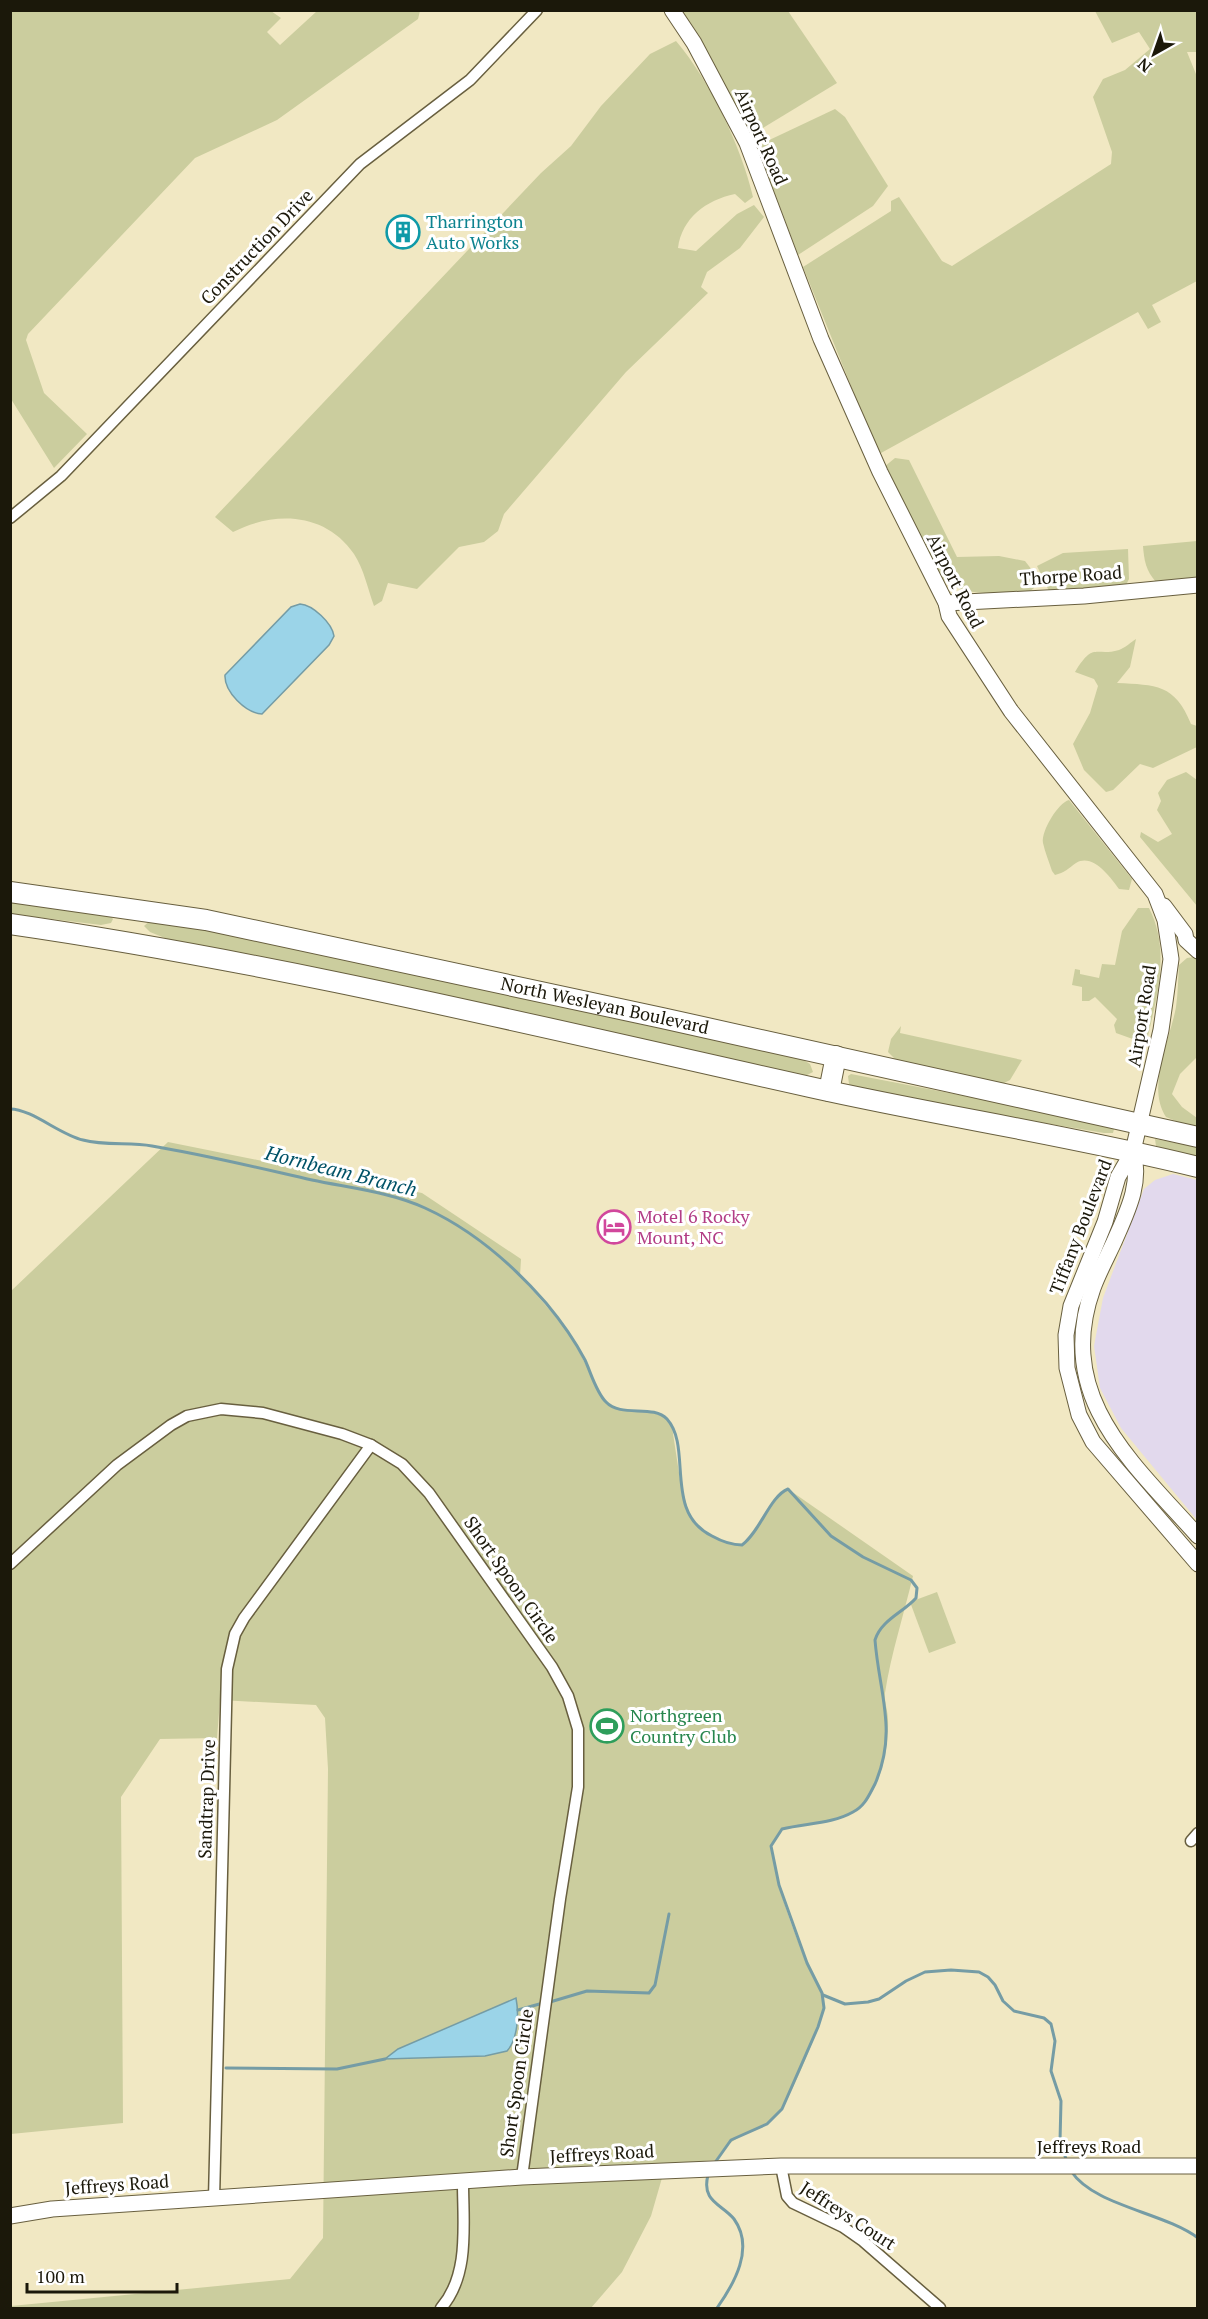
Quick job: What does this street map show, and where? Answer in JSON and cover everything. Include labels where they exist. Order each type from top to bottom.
[{"type":"highway","name":"North Wesleyan Boulevard","points":[[10,892],[216,922],[836,1056],[1197,1137]]},
{"type":"highway","points":[[124,941],[130,908]]},
{"type":"highway","name":"North Wesleyan Boulevard","points":[[10,924],[124,941],[274,969],[829,1091],[1132,1151],[1197,1167]]},
{"type":"highway","points":[[829,1091],[836,1056]]},
{"type":"street","name":"Construction Drive","points":[[10,518],[61,476],[360,164],[470,80],[537,10]]},
{"type":"street","name":"Airport Road","points":[[672,10],[694,43],[747,143],[821,339],[880,472],[946,603],[949,616],[999,695],[1155,894],[1165,920],[1171,959],[1161,1030],[1132,1151]]},
{"type":"street","name":"Thorpe Road","points":[[946,603],[1084,596],[1197,585]]},
{"type":"street","points":[[1155,894],[1191,938],[1186,940],[1197,951]]},
{"type":"street","name":"Tiffany Boulevard","points":[[1132,1151],[1138,1170],[1127,1213],[1094,1287],[1088,1308],[1083,1338],[1084,1369],[1097,1411],[1118,1446],[1197,1536]]},
{"type":"street","name":"Tiffany Boulevard","points":[[1132,1151],[1118,1177],[1105,1222],[1074,1299],[1066,1335],[1067,1368],[1079,1415],[1093,1442],[1197,1564]]},
{"type":"street","name":"Short Spoon Circle","points":[[10,1564],[135,1450],[187,1416],[212,1410],[240,1409],[310,1424],[371,1445],[402,1464],[429,1493],[561,1681],[574,1711],[578,1729],[578,1787],[556,1922],[522,2177]]},
{"type":"street","name":"Sandtrap Drive","points":[[214,2199],[227,1669],[236,1634],[254,1603],[371,1445]]},
{"type":"street","name":"Jeffreys Road","points":[[10,2216],[52,2209],[463,2183],[522,2177],[781,2166],[1197,2166]]},
{"type":"street","name":"Jeffreys Court","points":[[781,2166],[787,2196],[793,2203],[835,2223],[863,2241],[940,2308]]},
{"type":"street","points":[[441,2308],[455,2288],[459,2272],[463,2183]]},
{"type":"shaded area","points":[[1173,1174],[1197,1180],[1197,1520],[1121,1428],[1100,1388],[1094,1346],[1103,1298],[1144,1189],[1155,1180]]},
{"type":"green space","points":[[10,11],[271,11],[281,18],[267,32],[280,45],[317,11],[420,11],[418,19],[277,120],[195,158],[28,334],[26,340],[44,393],[87,434],[54,468],[11,399]]},
{"type":"green space","points":[[679,11],[788,11],[837,83],[753,132],[747,129]]},
{"type":"green space","points":[[1095,11],[1197,11],[1197,52],[1187,52],[1198,79],[1197,281],[1152,305],[1161,322],[1148,329],[1138,312],[881,453],[876,448],[803,267],[891,211],[891,201],[899,197],[942,261],[952,266],[1111,164],[1112,152],[1093,97],[1103,79],[1125,70],[1150,49],[1139,32],[1112,43]]},
{"type":"green space","points":[[676,41],[701,75],[723,115],[741,157],[753,197],[745,203],[735,194],[705,206],[690,219],[680,237],[678,248],[696,251],[737,214],[754,205],[764,217],[740,248],[707,272],[701,287],[708,293],[626,372],[504,514],[498,531],[484,542],[459,547],[417,589],[388,583],[382,601],[374,606],[354,554],[329,530],[298,519],[282,519],[249,525],[233,532],[215,517],[541,173],[571,146],[601,106],[650,54]]},
{"type":"green space","points":[[835,109],[845,117],[888,186],[873,206],[798,255],[759,152],[763,143]]},
{"type":"green space","points":[[895,458],[909,460],[957,557],[999,556],[1025,561],[1032,570],[1034,588],[1029,592],[972,592],[951,585],[941,578],[884,467]]},
{"type":"green space","points":[[1197,541],[1197,578],[1156,582],[1146,565],[1143,546]]},
{"type":"green space","points":[[1128,549],[1129,579],[1126,585],[1049,591],[1037,566],[1063,553]]},
{"type":"green space","points":[[1136,639],[1130,667],[1117,683],[1153,686],[1171,694],[1185,711],[1191,724],[1197,726],[1197,747],[1153,768],[1140,764],[1113,790],[1106,792],[1084,770],[1073,744],[1090,713],[1098,686],[1094,679],[1075,672],[1081,662],[1091,653],[1119,650]]},
{"type":"green space","points":[[1186,772],[1197,780],[1197,906],[1140,837],[1141,832],[1158,842],[1172,834],[1157,810],[1161,801],[1158,793],[1167,780]]},
{"type":"green space","points":[[1069,800],[1132,879],[1129,890],[1119,889],[1111,878],[1089,861],[1076,863],[1064,872],[1055,875],[1052,871],[1043,838],[1047,825],[1055,812]]},
{"type":"green space","points":[[11,898],[109,914],[113,919],[111,923],[101,925],[11,914]]},
{"type":"green space","points":[[1138,908],[1149,908],[1159,939],[1161,955],[1152,1020],[1148,1036],[1141,1042],[1116,1033],[1114,1025],[1117,1019],[1095,997],[1089,1001],[1082,1001],[1082,987],[1072,985],[1075,969],[1080,970],[1080,974],[1099,978],[1102,964],[1115,965],[1122,931]]},
{"type":"green space","points":[[152,919],[242,934],[802,1059],[810,1064],[813,1072],[801,1078],[177,943],[150,932],[144,926]]},
{"type":"green space","points":[[1187,958],[1198,959],[1197,1057],[1180,1074],[1172,1094],[1182,1107],[1197,1118],[1197,1130],[1166,1117],[1160,1105],[1158,1092],[1161,1063],[1176,1007],[1179,965]]},
{"type":"green space","points":[[901,1026],[900,1033],[1022,1060],[1010,1080],[998,1086],[899,1063],[888,1052],[891,1039]]},
{"type":"green space","points":[[851,1074],[1100,1122],[1114,1129],[1113,1133],[1104,1133],[864,1093],[849,1084],[848,1076]]},
{"type":"green space","points":[[1155,1139],[1197,1147],[1197,1157],[1156,1146]]},
{"type":"green space","name":"Northgreen Country Club","points":[[168,1142],[422,1193],[521,1259],[520,1276],[569,1332],[604,1400],[610,1406],[658,1413],[666,1418],[672,1427],[681,1486],[690,1516],[696,1525],[719,1540],[742,1545],[754,1532],[770,1506],[788,1489],[913,1576],[885,1693],[888,1720],[887,1743],[878,1780],[865,1801],[849,1814],[821,1823],[782,1829],[771,1846],[785,1906],[824,2002],[814,2038],[800,2072],[787,2100],[775,2117],[731,2142],[716,2160],[666,2164],[651,2216],[622,2272],[591,2308],[11,2308],[11,2306],[290,2279],[323,2238],[328,1769],[325,1718],[316,1705],[220,1700],[217,1738],[160,1739],[121,1797],[123,2123],[11,2134],[11,1291]]},
{"type":"green space","points":[[937,1592],[956,1643],[929,1653],[910,1602]]},
{"type":"water","points":[[300,604],[311,608],[321,616],[330,626],[334,636],[329,645],[262,714],[249,710],[232,695],[225,675],[291,607]]},
{"type":"water","points":[[516,1998],[517,2026],[511,2046],[507,2051],[485,2056],[385,2059],[398,2049]]},
{"type":"waterway","name":"Hornbeam Branch","points":[[10,1109],[37,1117],[83,1140],[144,1145],[172,1150],[370,1191],[425,1208],[475,1237],[520,1275],[562,1323],[585,1360],[606,1402],[620,1409],[654,1412],[667,1419],[674,1431],[678,1446],[683,1496],[688,1512],[697,1525],[719,1540],[742,1545],[754,1532],[770,1506],[788,1489],[831,1536],[863,1557],[911,1580],[917,1588],[916,1598],[882,1627],[875,1640],[886,1729],[882,1765],[869,1796],[861,1807],[845,1816],[782,1829],[771,1846],[779,1885],[807,1963],[822,1993],[824,2008],[818,2027],[782,2109],[767,2124],[731,2140],[714,2164]]},
{"type":"waterway","points":[[550,2002],[587,1991],[649,1993],[655,1985],[669,1914]]},
{"type":"waterway","points":[[823,1995],[845,2004],[868,2002],[879,1999],[906,1981],[925,1972],[951,1970],[979,1972],[988,1977],[1003,2001],[1014,2011],[1044,2018],[1051,2024],[1055,2041],[1051,2071],[1061,2101],[1060,2141],[1067,2162]]},
{"type":"waterway","points":[[518,2010],[543,2003]]},
{"type":"waterway","points":[[226,2068],[337,2069],[385,2059]]},
{"type":"waterway","points":[[1071,2171],[1096,2193],[1167,2221],[1198,2238]]},
{"type":"waterway","name":"Hornbeam Branch","points":[[708,2175],[707,2191],[710,2197],[734,2219],[743,2242],[740,2265],[730,2288],[717,2308]]},
{"type":"place","name":"Tharrington Auto Works","points":[[403,232]]},
{"type":"place","name":"Motel 6 Rocky Mount, NC","points":[[614,1227]]},
{"type":"place","name":"Northgreen Country Club","points":[[607,1726]]}]
